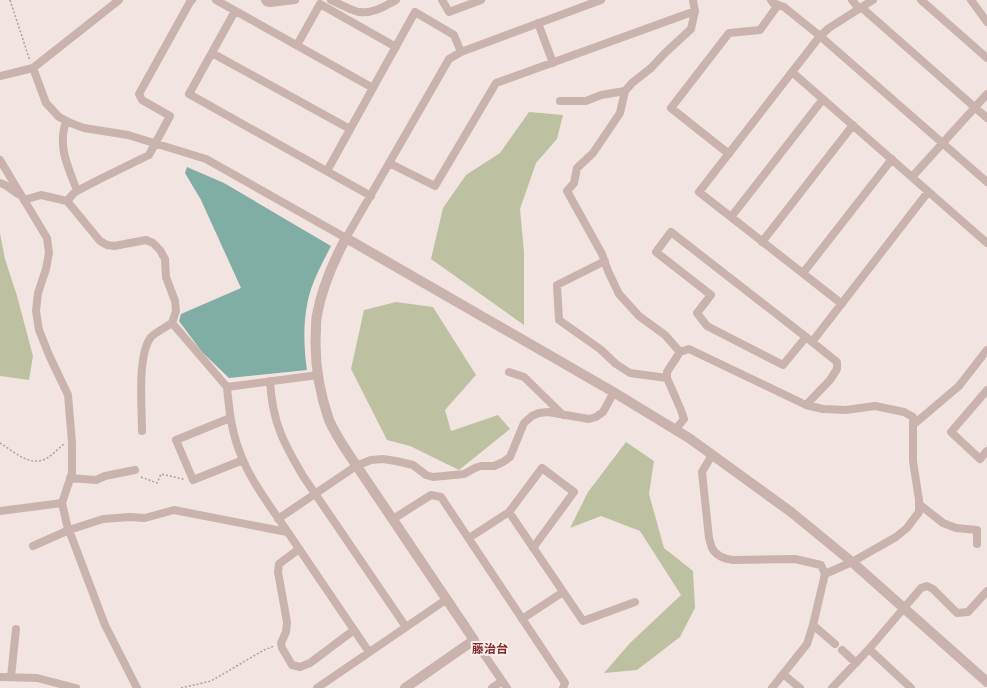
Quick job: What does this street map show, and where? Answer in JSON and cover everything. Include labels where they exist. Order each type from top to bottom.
[{"type":"street","points":[[0,76],[32,68],[119,0]]},
{"type":"street","points":[[67,201],[77,191],[149,155],[170,116],[142,100],[139,94],[192,0]]},
{"type":"street","points":[[216,0],[373,88]]},
{"type":"street","points":[[265,0],[266,2],[270,3],[295,0]]},
{"type":"street","points":[[331,0],[360,12],[370,12],[396,0]]},
{"type":"street","points":[[442,0],[449,12],[481,0]]},
{"type":"street","points":[[492,688],[505,684],[356,466],[339,439],[330,420],[318,375],[316,359],[317,316],[322,294],[336,255],[449,59],[461,52],[601,0]]},
{"type":"street","points":[[680,352],[665,335],[638,316],[619,294],[602,254],[567,192],[574,183],[577,168],[593,153],[620,113],[625,91],[691,30],[695,11],[693,0]]},
{"type":"street","points":[[771,0],[773,3],[784,7],[820,36],[987,182]]},
{"type":"street","points":[[852,0],[987,118]]},
{"type":"street","points":[[842,304],[699,192],[820,36],[829,28],[873,0]]},
{"type":"street","points":[[921,0],[987,58]]},
{"type":"street","points":[[972,0],[987,22]]},
{"type":"street","points":[[297,45],[320,4],[396,47]]},
{"type":"street","points":[[729,154],[671,108],[729,34],[760,30],[778,5]]},
{"type":"street","points":[[235,11],[189,94],[371,196]]},
{"type":"street","points":[[389,163],[435,186],[496,83],[695,11]]},
{"type":"street","points":[[327,171],[415,12],[454,35],[461,52]]},
{"type":"street","points":[[538,24],[552,63]]},
{"type":"street","points":[[212,53],[350,129]]},
{"type":"street","points":[[32,68],[46,103],[59,117],[66,121],[84,128],[128,135],[206,159],[614,392],[689,438],[791,512],[852,562],[986,678]]},
{"type":"street","points":[[792,72],[987,243]]},
{"type":"street","points":[[560,101],[586,100],[601,95],[625,91]]},
{"type":"street","points":[[912,177],[987,94]]},
{"type":"street","points":[[731,217],[823,99]]},
{"type":"street","points":[[66,121],[63,130],[63,143],[65,155],[77,191]]},
{"type":"street","points":[[762,242],[853,125]]},
{"type":"street","points":[[803,274],[892,159]]},
{"type":"street","points":[[0,160],[47,238],[49,252],[46,269],[38,293],[36,310],[39,330],[68,395],[72,438],[72,473],[62,503],[69,530],[105,625],[137,688]]},
{"type":"street","points":[[0,183],[5,185],[23,199]]},
{"type":"street","points":[[806,405],[830,380],[837,369],[837,362],[809,340],[671,232],[656,252],[710,295],[697,313],[707,326],[783,365],[809,340],[842,304],[928,192]]},
{"type":"street","points":[[23,199],[41,195],[67,201],[100,241],[114,246],[146,240],[153,243],[165,258],[166,277],[175,302],[176,311],[172,323],[152,337],[145,349],[141,382],[142,431]]},
{"type":"street","points":[[605,261],[557,285],[559,320],[600,348],[616,364],[630,373],[667,378]]},
{"type":"street","points":[[172,323],[227,387],[230,418],[239,450],[247,470],[278,519],[369,652]]},
{"type":"street","points":[[675,430],[684,419],[667,378],[666,372],[680,352],[689,349],[806,405],[824,409],[846,410],[875,406],[904,412],[913,417],[912,461],[919,512],[907,528],[896,537],[852,562],[825,574]]},
{"type":"street","points":[[913,425],[959,386],[987,350]]},
{"type":"street","points":[[509,372],[524,377],[563,415]]},
{"type":"street","points":[[227,387],[318,375]]},
{"type":"street","points":[[270,381],[271,394],[281,433],[292,458],[406,627]]},
{"type":"street","points":[[987,390],[952,432],[980,459],[987,451]]},
{"type":"street","points":[[278,519],[356,466],[372,460],[383,459],[413,465],[426,475],[433,477],[464,474],[481,466],[494,466],[510,457],[524,424],[532,416],[539,413],[548,412],[589,420],[603,412],[614,392]]},
{"type":"street","points":[[230,418],[176,440],[193,480],[243,460]]},
{"type":"street","points":[[712,456],[702,472],[709,538],[712,548],[725,559],[795,559],[821,565],[825,574],[807,644],[772,688]]},
{"type":"street","points":[[469,538],[509,512],[542,468],[574,492],[533,548]]},
{"type":"street","points":[[70,478],[96,480],[105,476],[135,470]]},
{"type":"street","points":[[393,519],[431,495],[441,497],[565,683],[563,688]]},
{"type":"street","points":[[0,511],[62,503]]},
{"type":"street","points":[[919,504],[943,523],[956,528],[977,530],[977,544]]},
{"type":"street","points":[[33,546],[69,530],[103,519],[130,517],[145,518],[174,510],[287,532]]},
{"type":"street","points":[[509,512],[583,621],[635,602]]},
{"type":"street","points":[[299,549],[279,564],[278,572],[286,622],[286,632],[281,643],[282,648],[292,664],[300,667],[310,663],[354,630]]},
{"type":"street","points":[[832,688],[869,649],[921,588],[928,586],[933,589],[957,613],[968,612],[987,591]]},
{"type":"street","points":[[522,619],[563,592]]},
{"type":"street","points":[[317,688],[447,599]]},
{"type":"street","points":[[813,625],[835,644]]},
{"type":"street","points":[[11,678],[16,629]]},
{"type":"street","points":[[405,688],[474,640]]},
{"type":"street","points":[[869,649],[906,687]]},
{"type":"street","points":[[842,650],[856,663]]},
{"type":"street","points":[[783,674],[800,688]]},
{"type":"street","points":[[0,677],[36,678],[76,688]]},
{"type":"path","points":[[10,0],[32,68]]},
{"type":"path","points":[[0,443],[24,459],[32,462],[48,458],[72,438]]},
{"type":"path","points":[[135,470],[136,475],[157,483],[161,474],[183,479],[185,483],[190,486],[193,480]]},
{"type":"path","points":[[181,688],[211,681],[264,650],[281,643]]},
{"type":"green space","points":[[529,112],[563,115],[557,139],[536,163],[520,209],[524,252],[524,325],[431,259],[443,208],[466,175],[500,153]]},
{"type":"green space","points":[[0,233],[5,259],[17,296],[33,356],[29,380],[0,376]]},
{"type":"green space","points":[[396,302],[433,307],[476,375],[445,410],[451,431],[498,415],[510,429],[459,470],[410,446],[387,440],[351,369],[364,310]]},
{"type":"green space","points":[[626,442],[654,461],[649,494],[664,548],[693,571],[695,608],[680,637],[637,670],[604,673],[630,643],[681,595],[640,531],[601,516],[570,528],[588,492]]},
{"type":"water","points":[[187,167],[224,183],[331,246],[313,283],[306,308],[304,339],[307,370],[229,378],[202,352],[179,321],[181,314],[241,288],[201,200],[185,173]]},
{"type":"district","name":"藤治台","points":[[490,649]]}]
